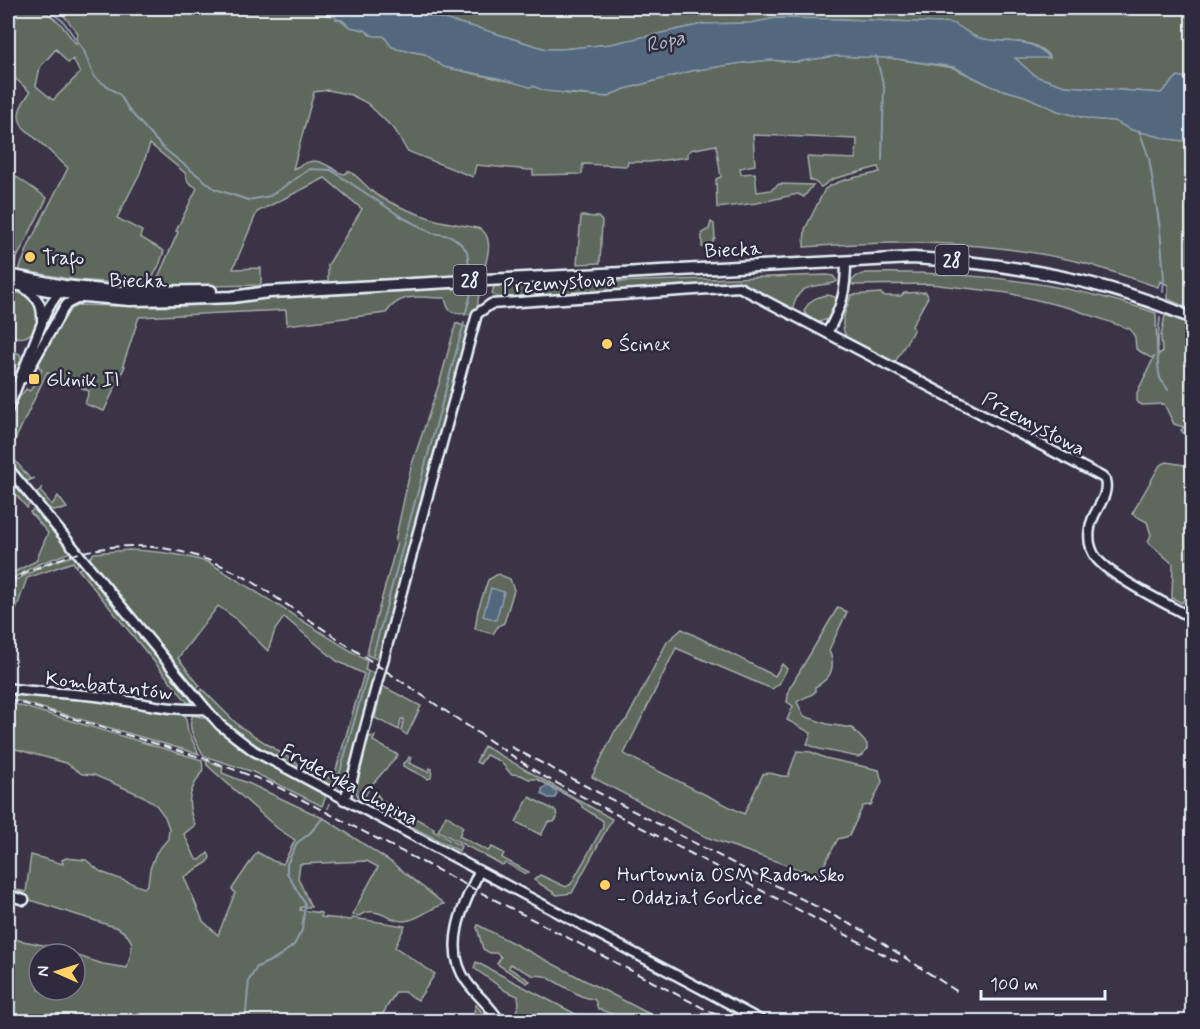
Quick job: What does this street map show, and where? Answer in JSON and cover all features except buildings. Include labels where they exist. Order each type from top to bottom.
[{"type":"main road","name":"Biecka","points":[[8,283],[22,286],[122,292],[268,292],[913,258],[1016,267],[1112,289],[1192,318]]},
{"type":"main road","name":"Biecka","points":[[8,275],[84,296],[130,300],[232,297],[268,292]]},
{"type":"street","points":[[827,333],[840,310],[846,283],[846,261]]},
{"type":"street","points":[[22,286],[39,302],[43,311],[42,323]]},
{"type":"street","points":[[58,287],[63,304],[62,311]]},
{"type":"street","points":[[8,409],[58,287]]},
{"type":"street","name":"Przemysłowa","points":[[344,800],[352,780],[477,314],[491,304],[739,287],[1102,477],[1107,490],[1092,519],[1089,532],[1094,554],[1105,567],[1192,618]]},
{"type":"street","points":[[16,388],[67,304],[84,296]]},
{"type":"street","name":"Fryderyka Chopina","points":[[8,468],[206,709],[220,725],[254,751],[764,1022]]},
{"type":"street","name":"Kombatantów","points":[[8,688],[109,698],[146,706],[183,710],[206,709]]},
{"type":"street","points":[[479,872],[460,916],[455,951],[461,974],[500,1022]]},
{"type":"street","points":[[8,895],[24,900]]},
{"type":"green space","points":[[8,8],[40,8],[60,23],[76,44],[78,33],[60,11],[54,8],[306,8],[317,13],[335,16],[350,27],[365,30],[370,35],[384,36],[391,46],[425,54],[444,67],[568,94],[609,97],[625,89],[691,71],[770,60],[795,62],[836,56],[890,58],[954,68],[993,87],[1025,96],[1058,111],[1090,119],[1114,121],[1132,130],[1192,142],[1192,310],[1168,299],[1168,285],[1160,281],[1158,287],[1084,263],[1049,255],[944,244],[875,243],[804,247],[805,229],[825,189],[845,180],[880,172],[878,167],[833,179],[821,187],[810,180],[807,157],[856,159],[857,139],[753,135],[755,165],[740,168],[741,174],[755,173],[757,192],[771,190],[779,184],[813,185],[804,197],[798,194],[757,203],[717,208],[716,179],[721,177],[716,145],[690,150],[688,157],[628,162],[627,166],[583,164],[582,174],[533,175],[533,170],[476,165],[473,177],[407,151],[395,130],[367,103],[351,95],[328,90],[314,92],[293,169],[312,161],[321,162],[342,173],[345,174],[348,171],[352,173],[387,201],[415,213],[436,220],[481,229],[487,238],[488,248],[484,271],[481,274],[328,282],[328,265],[362,209],[325,178],[257,212],[233,269],[261,268],[260,285],[156,287],[155,284],[178,232],[176,231],[197,188],[188,182],[185,173],[150,144],[140,173],[117,218],[142,231],[140,237],[164,251],[149,285],[76,280],[19,270],[31,240],[68,168],[23,127],[19,113],[30,92],[8,72]],"holes":[[[56,49],[68,63],[73,59],[80,73],[53,100],[36,86],[40,67]]]},
{"type":"green space","points":[[400,8],[1192,8],[1192,80],[1178,76],[1161,93],[1065,86],[1035,76],[1015,58],[1050,57],[1043,50],[1026,43],[979,38],[952,23],[777,18],[750,23],[703,24],[611,44],[546,49],[478,28]]},
{"type":"green space","points":[[8,171],[47,198],[12,268],[8,267]]},
{"type":"green space","points":[[581,216],[598,217],[602,221],[600,263],[577,264]]},
{"type":"green space","points":[[711,222],[714,224],[715,238],[708,249],[702,247],[702,233],[709,229]]},
{"type":"green space","points":[[866,273],[939,274],[1013,280],[1086,293],[1121,302],[1156,313],[1157,355],[1162,352],[1161,336],[1165,315],[1192,325],[1192,582],[1182,603],[1172,598],[1173,564],[1148,542],[1151,535],[1147,522],[1132,514],[1160,465],[1167,462],[1184,465],[1190,460],[1187,438],[1181,430],[1184,427],[1174,424],[1164,404],[1142,405],[1137,402],[1137,393],[1154,357],[1151,358],[1136,349],[1135,337],[1130,329],[1070,308],[1008,293],[930,284],[853,285],[851,283],[855,277]]},
{"type":"green space","points":[[833,276],[837,281],[806,288],[798,296],[792,311],[739,285],[499,299],[492,294],[494,286]]},
{"type":"green space","points":[[463,288],[463,293],[474,290],[479,294],[477,309],[470,314],[450,311],[445,298],[412,297],[398,301],[386,313],[287,325],[286,310],[139,317],[123,365],[125,366],[104,411],[85,404],[89,391],[47,372],[9,453],[30,479],[35,478],[25,482],[9,461],[7,440],[12,412],[26,389],[30,391],[42,370],[38,362],[69,310],[78,305],[154,307],[208,305],[268,299]]},
{"type":"green space","points":[[8,291],[30,298],[39,313],[35,329],[23,337],[16,337],[8,331],[10,314],[8,313]]},
{"type":"green space","points":[[926,292],[928,297],[912,326],[914,329],[894,364],[850,342],[846,336],[843,319],[851,295],[881,293],[883,296],[901,296],[904,293]]},
{"type":"green space","points":[[828,295],[838,298],[831,318],[816,323],[810,321],[804,311],[806,307],[813,300]]},
{"type":"green space","points":[[456,323],[469,328],[469,332],[379,660],[367,655],[368,648],[397,543],[395,541],[411,467],[440,381]]},
{"type":"green space","points":[[13,351],[20,354],[22,361],[15,381],[8,386],[8,352]]},
{"type":"green space","points":[[8,475],[30,502],[27,508],[8,485]]},
{"type":"green space","points":[[42,487],[40,491],[52,505],[58,496],[67,508],[53,510],[45,506],[37,494]]},
{"type":"green space","points":[[34,509],[71,552],[39,564],[8,581],[8,575],[36,561],[48,533],[30,512]]},
{"type":"green space","points":[[129,550],[190,557],[210,563],[367,661],[365,670],[375,673],[342,786],[332,787],[316,777],[317,775],[303,769],[305,765],[333,780],[364,674],[337,661],[284,617],[275,630],[268,651],[235,618],[218,606],[178,658],[200,686],[195,689],[89,559],[94,553]]},
{"type":"green space","points":[[75,555],[79,562],[76,567],[73,562],[27,578],[8,633],[8,584],[45,565]]},
{"type":"green space","points":[[83,567],[191,698],[191,703],[188,703],[78,569]]},
{"type":"green space","points":[[498,574],[510,579],[514,590],[504,623],[498,626],[493,634],[475,629],[478,610],[488,580]]},
{"type":"green space","points":[[838,607],[847,612],[829,650],[832,662],[831,672],[815,687],[815,692],[797,702],[804,716],[827,724],[852,728],[867,744],[863,755],[858,757],[819,749],[807,744],[811,733],[787,720],[793,706],[787,702],[789,689]]},
{"type":"green space","points":[[682,629],[775,676],[782,664],[787,669],[779,684],[772,689],[676,648],[624,754],[744,814],[763,774],[788,776],[797,751],[811,752],[825,758],[879,770],[882,782],[871,805],[863,806],[849,836],[838,839],[818,876],[706,837],[592,777],[615,731],[627,719],[667,642]]},
{"type":"green space","points":[[382,686],[421,706],[407,735],[401,731],[404,719],[401,719],[399,730],[375,718]]},
{"type":"green space","points":[[202,689],[239,726],[298,764],[298,767],[288,764],[237,733],[202,697],[200,693]]},
{"type":"green space","points":[[8,691],[83,698],[170,714],[185,714],[188,731],[199,754],[8,698]]},
{"type":"green space","points":[[8,702],[202,760],[203,770],[194,784],[189,803],[195,825],[184,834],[196,859],[200,860],[208,853],[210,857],[208,862],[184,877],[203,921],[218,935],[235,893],[232,889],[257,852],[283,864],[295,840],[277,828],[207,765],[206,760],[223,767],[222,773],[327,820],[391,862],[444,904],[404,921],[376,912],[359,916],[352,915],[378,867],[367,861],[300,864],[298,878],[311,907],[301,907],[300,910],[321,913],[321,917],[351,920],[353,918],[405,926],[395,947],[435,974],[418,1000],[404,992],[396,992],[379,1020],[381,1021],[8,1022],[8,938],[28,942],[27,1002],[87,1002],[87,959],[127,968],[132,950],[129,937],[118,928],[8,893],[8,888],[26,892],[31,855],[63,864],[62,860],[66,858],[86,860],[101,872],[144,888],[148,884],[150,869],[156,853],[168,839],[169,828],[157,806],[143,796],[94,775],[82,774],[66,763],[8,747]]},
{"type":"green space","points":[[193,715],[205,718],[242,750],[326,796],[322,806],[253,772],[204,756],[191,731]]},
{"type":"green space","points":[[375,736],[373,741],[398,755],[370,787],[362,801],[357,794],[357,785],[369,737]]},
{"type":"green space","points":[[484,746],[612,819],[572,893],[557,895],[534,880],[540,875],[566,887],[571,884],[603,827],[603,821],[577,801],[537,779],[511,774],[500,761],[486,755],[480,764],[476,762]]},
{"type":"green space","points":[[409,757],[411,758],[409,763],[428,772],[430,768],[432,769],[431,778],[428,779],[403,766]]},
{"type":"green space","points":[[377,794],[382,801],[434,828],[433,831],[461,846],[459,851],[374,807]]},
{"type":"green space","points":[[529,797],[556,811],[557,818],[554,822],[548,822],[541,835],[516,822]]},
{"type":"green space","points":[[446,815],[463,827],[459,836],[488,851],[492,847],[504,853],[502,858],[529,872],[526,874],[506,863],[502,865],[438,831]]},
{"type":"green space","points":[[478,925],[663,1021],[631,1021],[598,1009],[595,1000],[581,996],[545,976],[532,975],[510,964],[509,968],[530,981],[527,983],[497,964],[501,957],[496,953],[483,949]]},
{"type":"green space","points":[[476,962],[589,1021],[518,1021],[515,1014],[519,1004],[518,996],[506,991],[474,968]]},
{"type":"green space","points":[[476,1005],[489,1021],[471,1021]]},
{"type":"water","name":"Ropa","points":[[306,8],[400,8],[478,28],[546,49],[611,44],[703,24],[750,23],[777,18],[952,23],[979,38],[1026,43],[1034,46],[1050,58],[1015,58],[1035,76],[1065,86],[1161,93],[1178,76],[1192,80],[1192,142],[1132,130],[1114,121],[1090,119],[1058,111],[1025,96],[993,87],[954,67],[890,58],[836,56],[795,62],[770,60],[742,63],[691,71],[625,89],[609,97],[545,91],[533,86],[444,67],[425,54],[391,46],[384,36],[373,36],[365,30],[350,27],[342,20],[336,19],[335,16],[317,13]]},
{"type":"water","points":[[491,588],[504,592],[496,620],[483,616]]},
{"type":"water","points":[[546,786],[551,787],[557,793],[555,798],[548,798],[542,794],[542,789]]},
{"type":"waterway","points":[[45,8],[63,21],[84,51],[94,77],[120,95],[129,110],[162,147],[215,189],[248,200],[270,196],[310,169],[331,170],[400,216],[432,233],[451,236],[467,251],[470,271]]},
{"type":"waterway","points":[[876,56],[884,87],[882,160]]},
{"type":"waterway","points":[[1139,130],[1149,158],[1160,229],[1163,292]]},
{"type":"waterway","points":[[465,315],[472,290]]},
{"type":"waterway","points":[[1160,318],[1159,372],[1168,390]]},
{"type":"waterway","points":[[373,655],[464,323]]},
{"type":"waterway","points":[[337,783],[368,672]]},
{"type":"waterway","points":[[328,808],[329,804]]},
{"type":"waterway","points":[[245,1022],[249,980],[257,967],[277,958],[294,945],[302,930],[305,904],[287,873],[287,864],[297,843],[322,819]]},
{"type":"railway","points":[[8,582],[39,567],[70,556],[100,549],[130,546],[161,548],[191,554],[222,566],[253,582],[541,775],[900,963]]},
{"type":"railway","points":[[8,699],[203,758],[270,783],[730,1022]]},
{"type":"railway","points":[[511,747],[867,933],[958,992]]},
{"type":"place","name":"Trafo","points":[[30,257]]},
{"type":"place","name":"Ścinex","points":[[607,344]]},
{"type":"place","name":"Glinik II","points":[[34,379]]},
{"type":"place","name":"Hurtownia OSM Radomsko - Oddział Gorlice","points":[[605,885]]}]
